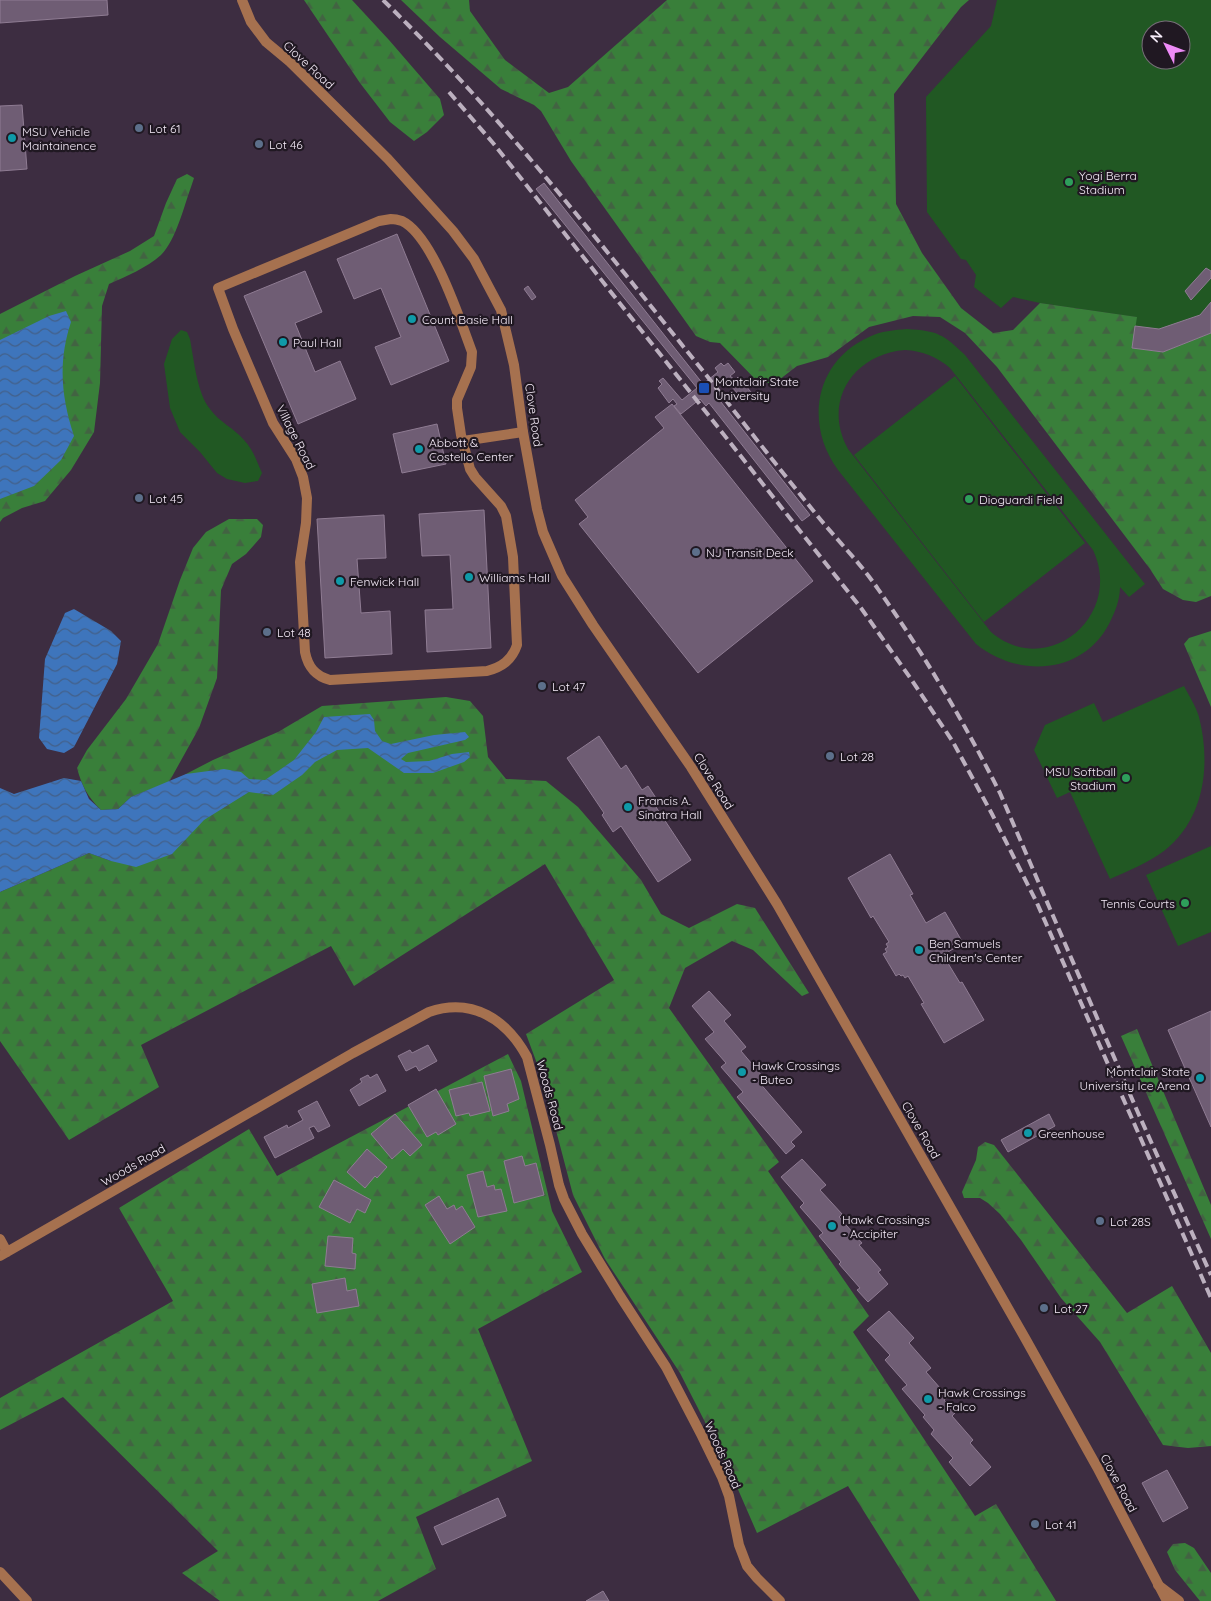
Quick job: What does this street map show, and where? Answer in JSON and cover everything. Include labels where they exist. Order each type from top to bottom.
[{"type":"street","name":"Clove Road","points":[[242,0],[251,22],[266,42],[290,62],[388,159],[453,231],[474,259],[501,310],[514,365],[541,525],[562,576],[572,594],[691,767],[777,904],[1097,1467],[1166,1601]]},
{"type":"street","name":"Village Road","points":[[391,219],[402,221],[424,243],[435,259],[472,352],[472,367],[458,400],[457,408],[463,441],[470,469],[494,497],[506,516],[511,542],[516,612],[517,645],[515,652],[499,668],[487,671],[330,680],[321,678],[314,673],[308,664],[305,652],[300,562],[306,523],[307,498],[303,477],[296,459],[273,422],[218,288],[379,221],[391,219]]},
{"type":"street","points":[[463,441],[524,432]]},
{"type":"street","name":"Woods Road","points":[[4,1254],[344,1058],[429,1012],[463,1008],[487,1014],[506,1027],[528,1058],[564,1199],[582,1234],[666,1367],[702,1436],[729,1496],[739,1545],[747,1566],[780,1601]]},
{"type":"street","points":[[0,1239],[4,1254]]},
{"type":"street","points":[[0,1572],[27,1601]]},
{"type":"street","points":[[1158,1585],[1179,1601]]},
{"type":"green space","points":[[304,0],[352,0],[440,99],[444,115],[427,132],[414,141],[390,122],[360,83]]},
{"type":"green space","points":[[401,0],[469,0],[470,11],[505,60],[549,93],[568,87],[667,0],[969,0],[961,7],[894,94],[896,204],[922,253],[961,308],[993,333],[1013,330],[1040,303],[1137,317],[1132,348],[1163,352],[1211,333],[1211,596],[1196,602],[1183,600],[1163,589],[1150,569],[997,367],[965,333],[940,317],[913,316],[869,327],[828,357],[797,366],[775,383],[759,383],[720,343],[710,342],[696,336],[571,161],[541,111],[534,105],[501,89],[440,37]]},
{"type":"green space","name":"Yogi Berra Stadium","points":[[997,0],[1211,0],[1211,333],[1163,352],[1132,348],[1136,317],[1040,303],[1013,297],[1001,308],[974,287],[976,275],[966,260],[961,259],[927,212],[926,97],[991,26]]},
{"type":"green space","points":[[187,174],[194,178],[179,222],[166,249],[149,264],[109,284],[102,306],[100,383],[94,432],[71,470],[45,501],[22,508],[3,518],[0,522],[0,314],[130,251],[154,236],[177,179]]},
{"type":"green space","points":[[907,329],[926,331],[939,335],[951,342],[965,355],[1145,584],[1129,597],[1120,587],[1117,606],[1109,624],[1097,641],[1083,653],[1066,662],[1048,666],[1029,666],[993,655],[976,644],[838,470],[827,452],[821,433],[820,395],[826,378],[837,361],[851,348],[869,337],[888,331]],"holes":[[[905,350],[929,355],[950,368],[1093,550],[1100,574],[1098,597],[1089,618],[1075,634],[1056,645],[1035,649],[1013,645],[991,632],[848,449],[841,431],[839,414],[841,398],[847,383],[857,371],[870,361],[887,353]]]},
{"type":"green space","points":[[181,330],[187,332],[190,339],[197,376],[206,402],[214,414],[250,447],[262,473],[258,481],[245,483],[227,479],[217,473],[180,432],[170,408],[164,364],[172,339]]},
{"type":"green space","name":"Dioguardi Field","points":[[955,376],[1085,543],[984,622],[854,455]]},
{"type":"green space","points":[[229,519],[257,519],[263,525],[261,537],[246,554],[232,564],[221,590],[217,678],[199,728],[169,782],[131,797],[118,809],[101,810],[86,790],[77,768],[87,750],[126,699],[158,644],[193,548],[206,532]]},
{"type":"green space","points":[[1211,631],[1211,707],[1184,644],[1189,638]]},
{"type":"green space","name":"MSU Softball Stadium","points":[[1184,686],[1198,713],[1203,735],[1204,772],[1196,807],[1178,838],[1164,851],[1145,863],[1110,879],[1070,792],[1057,798],[1034,750],[1045,725],[1094,703],[1103,722]]},
{"type":"green space","points":[[446,697],[470,701],[483,716],[488,757],[506,779],[546,781],[578,807],[641,880],[661,914],[689,928],[737,904],[755,908],[809,993],[802,996],[753,950],[732,941],[685,968],[669,1008],[779,1162],[768,1171],[869,1316],[853,1332],[975,1516],[996,1504],[1056,1601],[920,1601],[848,1486],[757,1533],[730,1471],[680,1373],[605,1259],[573,1195],[542,1077],[526,1034],[614,980],[545,864],[354,986],[331,946],[141,1045],[159,1087],[69,1140],[0,1041],[0,892],[89,853],[111,861],[186,774],[213,760],[278,732],[322,706]]},
{"type":"green space","name":"Tennis Courts","points":[[1211,846],[1211,932],[1178,946],[1146,875]]},
{"type":"green space","points":[[1137,1029],[1211,1205],[1211,1239],[1121,1036]]},
{"type":"green space","points":[[508,1054],[521,1081],[552,1211],[582,1272],[478,1329],[532,1461],[416,1517],[436,1569],[378,1601],[220,1601],[182,1573],[218,1551],[63,1397],[0,1430],[0,1398],[173,1301],[119,1208],[249,1129],[277,1176]]},
{"type":"green space","points":[[985,1142],[994,1145],[1127,1313],[1172,1286],[1211,1353],[1211,1446],[1188,1448],[1163,1445],[1100,1342],[1061,1298],[1021,1240],[1000,1214],[988,1203],[980,1198],[964,1198],[962,1192],[976,1160],[978,1147]]},
{"type":"green space","points":[[1185,1543],[1194,1548],[1211,1573],[1211,1601],[1200,1601],[1175,1570],[1167,1552],[1173,1544]]},
{"type":"water","points":[[66,311],[71,322],[64,351],[63,379],[66,407],[74,436],[61,460],[34,486],[0,499],[0,340],[49,316]]},
{"type":"water","points":[[74,609],[111,631],[121,641],[117,664],[74,747],[64,753],[47,749],[39,738],[45,659],[65,613]]},
{"type":"water","points":[[370,714],[374,720],[375,731],[382,741],[391,744],[434,735],[465,732],[469,737],[465,740],[408,753],[401,759],[406,762],[429,761],[452,754],[469,752],[470,757],[464,762],[433,773],[404,773],[368,748],[337,750],[315,762],[302,775],[273,795],[249,792],[204,820],[172,854],[136,867],[89,853],[0,892],[0,788],[14,794],[64,778],[81,781],[89,799],[101,810],[118,809],[131,797],[186,774],[224,769],[241,772],[249,779],[265,780],[294,760],[316,732],[324,717]]},
{"type":"building","points":[[0,0],[107,0],[108,15],[0,23]]},
{"type":"building","name":"MSU Vehicle Maintainence","points":[[22,105],[27,169],[0,171],[0,106]]},
{"type":"building","points":[[544,183],[703,384],[718,372],[715,368],[721,363],[724,366],[728,363],[735,372],[730,376],[735,380],[738,377],[751,392],[744,401],[726,380],[714,388],[719,396],[717,397],[810,515],[802,521],[709,403],[706,406],[700,399],[681,414],[674,406],[677,404],[673,399],[669,403],[658,388],[662,384],[659,381],[663,378],[682,400],[697,388],[536,189]]},
{"type":"building","name":"Count Basie Hall","points":[[397,234],[449,361],[391,385],[375,347],[401,337],[381,288],[354,299],[337,259]]},
{"type":"building","points":[[1206,268],[1211,271],[1211,278],[1191,300],[1185,291]]},
{"type":"building","name":"Paul Hall","points":[[305,271],[322,312],[295,323],[315,372],[340,361],[356,399],[298,424],[244,296]]},
{"type":"building","points":[[528,286],[536,297],[532,300],[524,289]]},
{"type":"building","points":[[1211,302],[1211,333],[1163,352],[1132,348],[1135,326],[1159,329],[1200,315]]},
{"type":"building","name":"NJ Transit Deck","points":[[672,404],[813,581],[698,673],[579,524],[588,517],[575,500],[664,428],[655,417]]},
{"type":"building","name":"Abbott & Costello Center","points":[[437,424],[446,464],[402,473],[393,434]]},
{"type":"building","name":"Williams Hall","points":[[484,510],[491,648],[427,652],[425,610],[453,609],[450,555],[422,556],[419,514]]},
{"type":"building","name":"Fenwick Hall","points":[[384,515],[386,558],[357,559],[361,613],[390,611],[392,654],[325,658],[317,519]]},
{"type":"building","name":"Francis A. Sinatra Hall","points":[[599,736],[621,769],[626,765],[642,790],[648,786],[658,801],[654,804],[691,860],[658,882],[621,826],[613,832],[602,815],[604,813],[567,758]]},
{"type":"building","name":"Ben Samuels Children's Center","points":[[890,854],[913,894],[910,895],[926,923],[945,912],[963,943],[943,955],[960,983],[962,982],[984,1020],[944,1043],[921,1004],[924,1003],[908,976],[905,978],[899,974],[896,976],[883,954],[887,952],[885,949],[888,947],[886,944],[889,942],[873,916],[871,918],[848,878]]},
{"type":"building","name":"Hawk Crossings - Buteo","points":[[709,991],[731,1015],[724,1021],[746,1047],[741,1051],[763,1077],[758,1081],[802,1132],[791,1142],[795,1146],[786,1154],[737,1097],[743,1092],[721,1067],[726,1063],[705,1039],[714,1032],[692,1006]]},
{"type":"building","name":"Montclair State University Ice Arena","points":[[1211,1011],[1211,1127],[1168,1030]]},
{"type":"building","points":[[428,1045],[437,1061],[419,1071],[416,1066],[406,1071],[398,1056],[410,1050],[412,1053]]},
{"type":"building","points":[[511,1069],[519,1099],[507,1104],[509,1111],[493,1116],[484,1076]]},
{"type":"building","points":[[377,1074],[386,1091],[359,1106],[350,1090],[362,1082],[360,1079],[368,1075],[370,1078]]},
{"type":"building","points":[[482,1082],[490,1111],[470,1116],[469,1113],[456,1116],[449,1090]]},
{"type":"building","points":[[436,1089],[456,1124],[438,1135],[436,1132],[427,1137],[408,1105]]},
{"type":"building","points":[[317,1101],[330,1126],[318,1132],[314,1126],[309,1128],[314,1138],[275,1158],[264,1137],[287,1125],[288,1128],[303,1120],[298,1111]]},
{"type":"building","points":[[395,1114],[422,1145],[410,1156],[403,1149],[392,1159],[371,1134]]},
{"type":"building","name":"Greenhouse","points":[[1049,1114],[1055,1126],[1008,1152],[1001,1140]]},
{"type":"building","points":[[367,1149],[387,1167],[377,1178],[375,1176],[365,1188],[347,1172]]},
{"type":"building","points":[[522,1156],[525,1166],[536,1163],[544,1195],[514,1203],[504,1161]]},
{"type":"building","name":"Hawk Crossings - Accipiter","points":[[802,1159],[826,1185],[820,1190],[842,1214],[839,1217],[862,1243],[859,1245],[881,1270],[878,1272],[888,1284],[868,1302],[857,1290],[860,1288],[839,1264],[841,1262],[819,1236],[823,1233],[800,1207],[804,1203],[781,1177]]},
{"type":"building","points":[[483,1171],[487,1187],[494,1185],[495,1190],[501,1189],[507,1211],[478,1217],[467,1175]]},
{"type":"building","points":[[334,1180],[371,1200],[365,1213],[357,1209],[350,1223],[319,1207]]},
{"type":"building","points":[[439,1196],[447,1209],[454,1205],[456,1210],[462,1206],[475,1227],[450,1244],[425,1205]]},
{"type":"building","points":[[328,1236],[353,1238],[352,1253],[356,1254],[355,1269],[325,1266]]},
{"type":"building","points":[[345,1278],[347,1291],[356,1289],[359,1306],[317,1313],[312,1284]]},
{"type":"building","name":"Hawk Crossings - Falco","points":[[889,1311],[914,1338],[909,1343],[931,1368],[926,1372],[948,1397],[944,1400],[955,1413],[952,1416],[973,1440],[970,1443],[991,1467],[970,1486],[949,1462],[953,1458],[931,1434],[934,1430],[923,1417],[925,1415],[902,1389],[907,1385],[885,1360],[890,1355],[867,1330]]},
{"type":"building","points":[[1167,1470],[1188,1508],[1163,1522],[1142,1483]]},
{"type":"building","points":[[498,1498],[506,1516],[442,1545],[434,1527]]},
{"type":"building","points":[[603,1591],[609,1601],[586,1601]]},
{"type":"railway","points":[[383,0],[427,44],[551,183],[820,519],[864,571],[911,638],[958,714],[1000,793],[1139,1115],[1211,1275]]},
{"type":"railway","points":[[449,92],[493,143],[861,608],[953,742],[1037,903],[1211,1298]]},
{"type":"place","name":"Lot 61","points":[[139,128]]},
{"type":"place","name":"MSU Vehicle Maintainence","points":[[12,138]]},
{"type":"place","name":"Lot 46","points":[[259,144]]},
{"type":"place","name":"Yogi Berra Stadium","points":[[1069,182]]},
{"type":"place","name":"Count Basie Hall","points":[[412,319]]},
{"type":"place","name":"Paul Hall","points":[[283,342]]},
{"type":"place","name":"Montclair State University","points":[[704,388]]},
{"type":"place","name":"Abbott & Costello Center","points":[[419,449]]},
{"type":"place","name":"Lot 45","points":[[139,498]]},
{"type":"place","name":"Dioguardi Field","points":[[969,499]]},
{"type":"place","name":"NJ Transit Deck","points":[[696,552]]},
{"type":"place","name":"Williams Hall","points":[[469,577]]},
{"type":"place","name":"Fenwick Hall","points":[[340,581]]},
{"type":"place","name":"Lot 48","points":[[267,632]]},
{"type":"place","name":"Lot 47","points":[[542,686]]},
{"type":"place","name":"Lot 28","points":[[830,756]]},
{"type":"place","name":"MSU Softball Stadium","points":[[1126,778]]},
{"type":"place","name":"Francis A. Sinatra Hall","points":[[628,807]]},
{"type":"place","name":"Tennis Courts","points":[[1185,903]]},
{"type":"place","name":"Ben Samuels Children's Center","points":[[919,950]]},
{"type":"place","name":"Hawk Crossings - Buteo","points":[[742,1072]]},
{"type":"place","name":"Montclair State University Ice Arena","points":[[1200,1078]]},
{"type":"place","name":"Greenhouse","points":[[1028,1133]]},
{"type":"place","name":"Lot 28S","points":[[1100,1221]]},
{"type":"place","name":"Hawk Crossings - Accipiter","points":[[832,1226]]},
{"type":"place","name":"Lot 27","points":[[1044,1308]]},
{"type":"place","name":"Hawk Crossings - Falco","points":[[928,1399]]},
{"type":"place","name":"Lot 41","points":[[1035,1524]]}]
